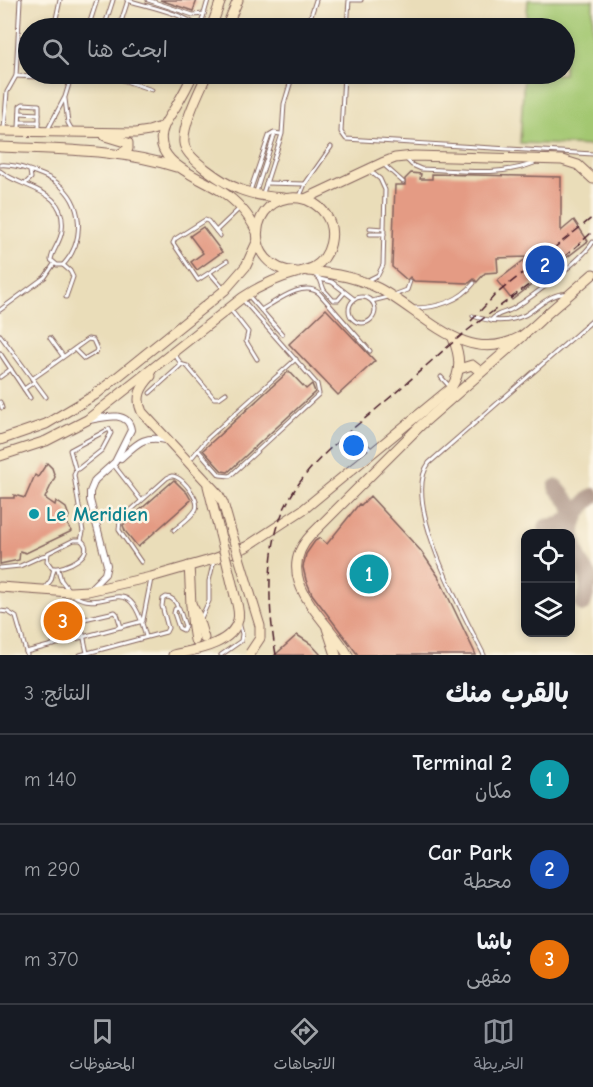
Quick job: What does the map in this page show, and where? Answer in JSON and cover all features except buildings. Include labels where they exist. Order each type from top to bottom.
[{"type":"main road","points":[[215,18],[221,0]]},
{"type":"main road","points":[[230,18],[238,0]]},
{"type":"main road","points":[[187,84],[164,126],[162,149],[165,155],[180,168],[222,192],[241,207],[252,221],[260,250],[271,265],[279,269],[336,274],[364,282],[410,307],[453,338],[470,345],[490,347],[523,336]]},
{"type":"main road","points":[[0,456],[46,441],[87,420],[244,296],[264,285],[314,267],[326,255],[332,239],[332,231],[330,222],[320,208],[303,199],[256,194],[222,180],[192,158],[185,148],[184,139],[203,84]]},
{"type":"main road","points":[[2,131],[18,127],[43,133],[143,132],[164,126]]},
{"type":"main road","points":[[100,133],[128,143],[128,149],[120,154]]},
{"type":"main road","points":[[0,147],[120,154],[180,168]]},
{"type":"main road","points":[[303,199],[382,163],[404,157],[571,162],[584,169],[593,179]]},
{"type":"main road","points":[[0,440],[33,430],[95,395],[225,290],[246,266],[264,213],[280,201],[290,198]]},
{"type":"main road","points":[[348,655],[302,592],[297,580],[297,562],[303,544],[421,425],[592,274]]},
{"type":"main road","points":[[0,587],[43,591],[88,591],[151,577],[214,559],[246,547],[283,525],[451,388],[460,362],[453,338]]},
{"type":"main road","points":[[163,360],[142,387],[138,401],[142,412],[221,498],[260,626],[260,638],[249,654]]},
{"type":"main road","points":[[459,369],[472,365],[482,372]]},
{"type":"main road","points":[[173,655],[199,642],[214,643],[226,636],[236,625],[238,618],[235,596],[208,484]]},
{"type":"main road","points":[[189,566],[190,616],[199,642]]},
{"type":"main road","points":[[191,604],[199,621],[199,642]]},
{"type":"main road","points":[[324,621],[336,655]]},
{"type":"street","points":[[87,420],[116,416],[126,419],[130,424],[131,434],[114,463]]},
{"type":"street","points":[[88,591],[105,574],[107,565],[90,500],[90,492],[95,480],[143,440],[151,437],[167,440]]},
{"type":"lane","points":[[19,18],[20,0]]},
{"type":"lane","points":[[56,18],[60,0]]},
{"type":"lane","points":[[91,18],[97,0]]},
{"type":"lane","points":[[107,18],[113,0]]},
{"type":"lane","points":[[122,18],[128,0],[181,18]]},
{"type":"lane","points":[[148,0],[193,15],[204,14]]},
{"type":"lane","points":[[203,18],[208,0]]},
{"type":"lane","points":[[310,18],[316,0]]},
{"type":"lane","points":[[348,18],[350,0],[361,0]]},
{"type":"lane","points":[[2,131],[7,92],[16,76],[18,38]]},
{"type":"lane","points":[[39,122],[18,127],[22,104],[36,104],[39,107],[39,122],[43,133],[53,122],[69,84]]},
{"type":"lane","points":[[134,84],[152,90]]},
{"type":"lane","points":[[256,194],[266,183],[282,134],[284,104],[290,84]]},
{"type":"lane","points":[[343,84],[341,132],[346,139],[593,154]]},
{"type":"lane","points":[[65,97],[68,125],[75,133]]},
{"type":"lane","points":[[20,113],[39,114]]},
{"type":"lane","points":[[256,194],[275,133]]},
{"type":"lane","points":[[256,194],[269,136],[275,133],[282,134]]},
{"type":"lane","points":[[303,199],[305,184],[331,147]]},
{"type":"lane","points":[[382,163],[403,182]]},
{"type":"lane","points":[[0,165],[14,166],[48,177],[59,184],[75,206],[79,225],[78,238],[72,253],[63,265]]},
{"type":"lane","points":[[25,184],[31,178],[30,170]]},
{"type":"lane","points":[[364,282],[378,275],[382,268],[384,234],[385,190],[380,179],[368,170]]},
{"type":"lane","points":[[0,171],[50,196],[59,209],[62,230],[60,240],[51,257],[54,264]]},
{"type":"lane","points":[[266,183],[305,184]]},
{"type":"lane","points":[[216,231],[241,207]]},
{"type":"lane","points":[[220,236],[208,221],[203,220],[173,242],[195,279],[201,280],[227,261]]},
{"type":"lane","points":[[370,228],[384,229]]},
{"type":"lane","points":[[370,234],[384,234]]},
{"type":"lane","points":[[491,321],[493,317],[513,309],[546,284],[583,255],[593,242]]},
{"type":"lane","points":[[54,264],[63,265],[73,277],[66,297]]},
{"type":"lane","points":[[0,310],[48,274],[54,264]]},
{"type":"lane","points":[[304,271],[332,282],[354,299]]},
{"type":"lane","points":[[210,273],[225,290]]},
{"type":"lane","points":[[320,279],[322,287],[333,300],[338,300],[344,293]]},
{"type":"lane","points":[[372,301],[407,290],[410,281]]},
{"type":"lane","points":[[410,307],[426,308],[443,304],[465,292],[474,283]]},
{"type":"lane","points":[[261,310],[300,289],[312,288],[370,351]]},
{"type":"lane","points":[[473,316],[491,321],[519,318],[556,295],[568,294]]},
{"type":"lane","points":[[244,296],[261,310],[282,334]]},
{"type":"lane","points":[[198,450],[220,475],[230,476],[318,396],[319,389],[244,296]]},
{"type":"lane","points":[[363,296],[372,301],[375,307],[374,316],[367,322],[361,323],[352,319],[349,314],[349,307],[354,299],[363,296]]},
{"type":"lane","points":[[229,308],[248,332],[246,341],[257,359]]},
{"type":"lane","points":[[484,655],[436,557],[424,503],[423,473],[429,463],[593,320]]},
{"type":"lane","points":[[0,335],[46,397]]},
{"type":"lane","points":[[50,338],[63,357]]},
{"type":"lane","points":[[24,389],[63,357],[90,339],[97,349],[84,359],[74,350]]},
{"type":"lane","points":[[172,352],[180,364],[187,366],[214,398],[219,398],[226,393]]},
{"type":"lane","points":[[0,353],[30,398]]},
{"type":"lane","points":[[188,463],[208,438],[296,359]]},
{"type":"lane","points":[[150,393],[180,364]]},
{"type":"lane","points":[[0,377],[12,369]]},
{"type":"lane","points":[[441,377],[451,388]]},
{"type":"lane","points":[[0,402],[2,408]]},
{"type":"lane","points":[[76,469],[102,450],[111,434],[110,430],[70,450],[76,469],[83,532],[81,540]]},
{"type":"lane","points":[[365,444],[373,453]]},
{"type":"lane","points":[[114,463],[141,500]]},
{"type":"lane","points":[[141,562],[121,533],[119,526],[122,517],[167,478],[173,476],[179,478],[196,497],[198,503],[195,511],[174,530]]},
{"type":"lane","points":[[0,568],[17,567],[42,555],[47,555],[74,540],[81,540],[87,546],[84,554],[56,568],[43,591]]},
{"type":"lane","points":[[47,555],[47,561],[56,568],[61,580],[70,592],[80,599],[125,597],[132,602],[142,621],[146,637]]},
{"type":"lane","points":[[199,621],[209,601],[209,581],[214,559]]},
{"type":"lane","points":[[142,621],[151,577]]},
{"type":"lane","points":[[80,655],[166,632],[168,627],[162,606],[163,599],[166,597],[171,597],[176,601],[181,610],[185,631],[180,629],[176,620],[174,610],[178,608]]},
{"type":"lane","points":[[0,611],[8,612],[16,617],[26,654],[142,621]]},
{"type":"lane","points":[[54,645],[52,624],[115,612],[121,627]]},
{"type":"lane","points":[[221,655],[242,639],[238,618]]},
{"type":"lane","points":[[80,620],[87,653]]},
{"type":"green space","points":[[528,0],[593,0],[593,146],[520,143],[523,84],[575,84],[575,18],[527,18]]},
{"type":"taxiway","points":[[556,487],[571,505],[574,521]]},
{"type":"taxiway","points":[[593,496],[577,516],[573,537],[579,559],[593,581]]},
{"type":"taxiway","points":[[546,527],[560,525],[577,514]]},
{"type":"taxiway","points":[[583,604],[587,591],[587,574],[584,572]]},
{"type":"railway","points":[[471,321],[495,295],[593,217]]},
{"type":"railway","points":[[276,655],[271,619],[271,561],[274,542],[285,507],[304,476],[341,439],[446,348],[548,270],[593,231]]},
{"type":"place","name":"Car Park","points":[[545,265]]},
{"type":"place","name":"Le Meridien","points":[[34,514]]},
{"type":"place","name":"Terminal 2","points":[[369,574]]},
{"type":"place","name":"باشا","points":[[63,621]]}]
